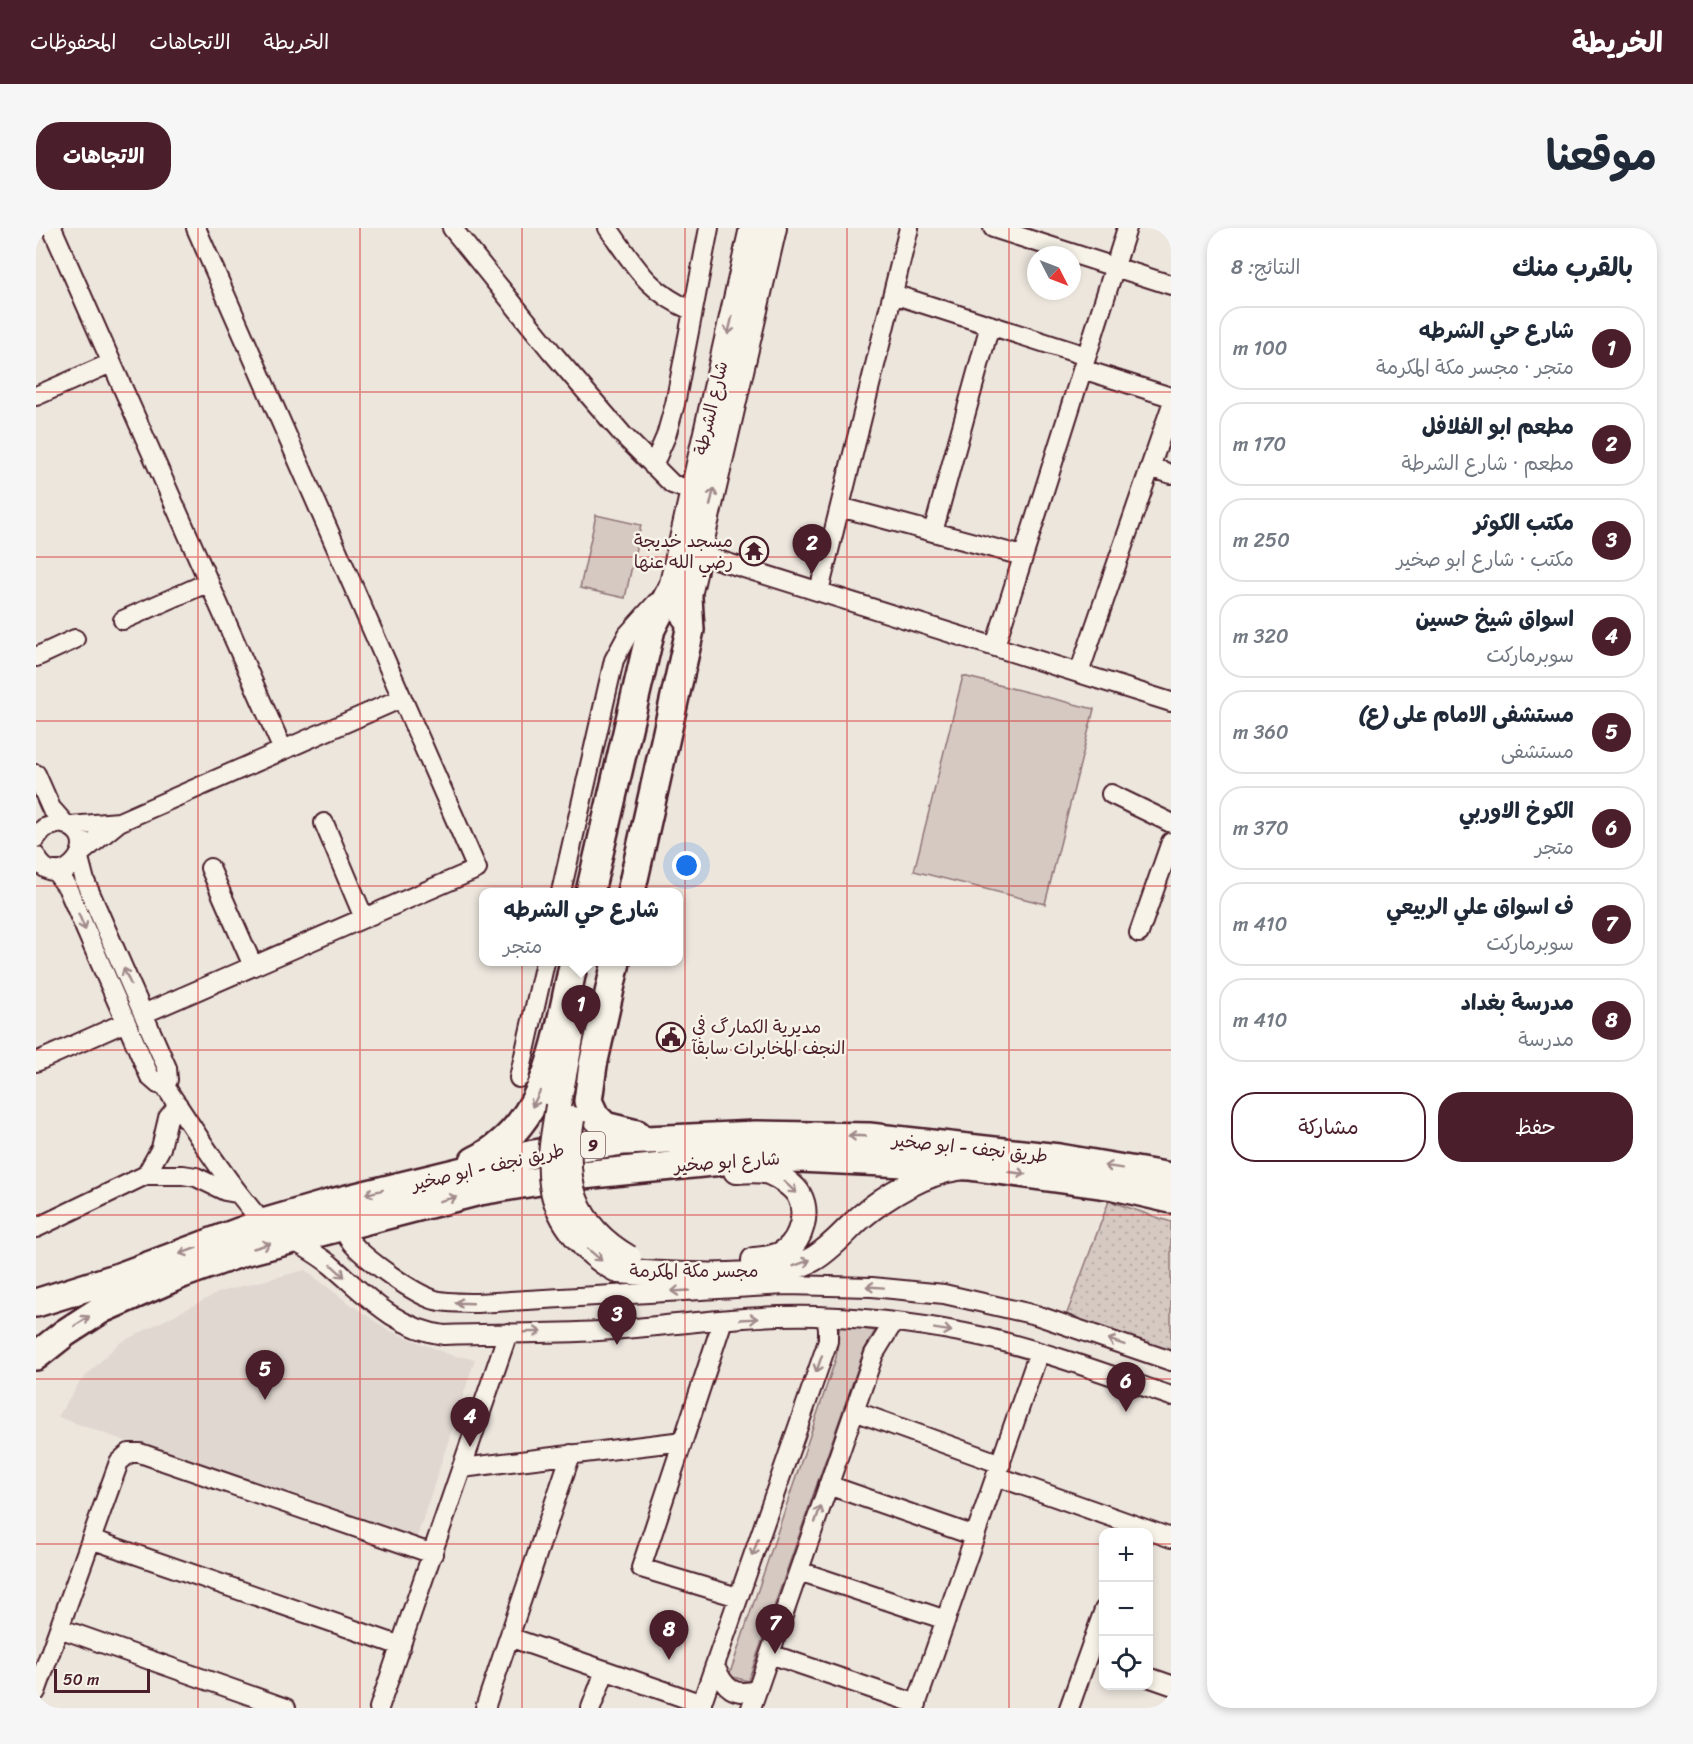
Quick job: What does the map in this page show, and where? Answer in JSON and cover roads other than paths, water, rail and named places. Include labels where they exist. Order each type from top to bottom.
[{"type":"highway","points":[[612,888],[651,629],[680,593]]},
{"type":"highway","points":[[613,888],[690,630],[680,593]]},
{"type":"highway","points":[[432,1179],[492,1151],[520,1125],[530,1111],[545,1078],[573,966]]},
{"type":"highway","points":[[615,966],[588,1101],[595,1116],[605,1126],[645,1135],[686,1138]]},
{"type":"highway","name":"طريق نجف - ابو صخير","points":[[36,1303],[119,1277],[263,1223],[376,1191],[544,1152],[624,1141],[768,1135],[868,1137],[1059,1158],[1171,1177]]},
{"type":"highway","name":"شارع ابو صخير","points":[[289,1238],[480,1191],[563,1177],[742,1159],[799,1158],[969,1167],[1114,1186],[1171,1198]]},
{"type":"highway","name":"9","points":[[36,1356],[82,1320],[123,1298],[243,1252],[289,1238]]},
{"type":"main road","name":"شارع الشرطة","points":[[680,593],[699,554],[761,238]]},
{"type":"main road","name":"شارع الشرطة","points":[[680,593],[692,491],[751,281]]},
{"type":"main road","name":"مجسر مكة المكرمة","points":[[586,966],[565,1108],[568,1174],[573,1196],[583,1218],[615,1250],[624,1265],[663,1275],[730,1275],[795,1266],[812,1260],[892,1195],[945,1170],[969,1167]]},
{"type":"main road","name":"مجسر مكة المكرمة","points":[[565,1108],[605,966]]},
{"type":"main road","name":"مجسر مكة المكرمة","points":[[624,1265],[773,1258],[786,1251],[798,1237],[802,1225],[803,1209],[799,1195],[789,1185],[769,1172],[748,1170],[691,1173],[653,1168]]},
{"type":"street","points":[[52,228],[283,750]]},
{"type":"street","points":[[143,1014],[477,869],[196,228]]},
{"type":"street","points":[[453,228],[574,380],[672,484],[692,491]]},
{"type":"street","points":[[608,228],[645,281],[666,298],[693,311]]},
{"type":"street","points":[[653,466],[666,436],[675,404],[709,228]]},
{"type":"street","points":[[819,591],[909,228]]},
{"type":"street","points":[[993,228],[1171,285]]},
{"type":"street","points":[[994,646],[1127,228]]},
{"type":"street","points":[[893,294],[990,325],[1171,397]]},
{"type":"street","points":[[933,532],[990,325]]},
{"type":"street","points":[[36,396],[111,363]]},
{"type":"street","points":[[1079,673],[1171,407]]},
{"type":"street","points":[[1150,467],[1171,474]]},
{"type":"street","points":[[840,507],[1023,556]]},
{"type":"street","points":[[699,554],[1171,702]]},
{"type":"street","points":[[123,620],[209,582]]},
{"type":"street","points":[[562,888],[614,660],[628,634],[680,593]]},
{"type":"street","points":[[36,657],[75,639]]},
{"type":"street","points":[[44,866],[66,870],[119,822],[402,698]]},
{"type":"street","points":[[36,774],[51,808],[75,830],[81,841],[80,855],[85,881],[167,1068],[168,1080],[165,1086]]},
{"type":"street","points":[[1111,794],[1171,823]]},
{"type":"street","points":[[36,838],[44,828],[55,823],[68,825],[119,822]]},
{"type":"street","points":[[324,823],[364,918]]},
{"type":"street","points":[[36,824],[36,838]]},
{"type":"street","points":[[1139,933],[1171,842]]},
{"type":"street","points":[[44,866],[67,887],[150,1077],[158,1084],[165,1086],[232,1182],[236,1193],[263,1223]]},
{"type":"street","points":[[210,868],[253,966]]},
{"type":"street","points":[[519,1078],[544,966]]},
{"type":"street","points":[[36,1062],[126,1022]]},
{"type":"street","points":[[146,1175],[161,1148],[168,1118],[178,1105]]},
{"type":"street","points":[[36,1228],[146,1175],[183,1175],[236,1193]]},
{"type":"street","points":[[344,1225],[352,1244],[402,1284],[424,1296],[448,1302],[477,1303],[754,1287],[829,1285],[917,1291],[944,1294],[1035,1315],[1171,1361]]},
{"type":"street","points":[[289,1238],[325,1260],[388,1314],[415,1328],[444,1335],[598,1331],[723,1320],[816,1316],[898,1323],[983,1337],[1039,1352],[1171,1396]]},
{"type":"street","points":[[983,1337],[991,1305]]},
{"type":"street","points":[[509,1637],[701,1706],[828,1341],[826,1317],[816,1316]]},
{"type":"street","points":[[723,1320],[641,1568],[738,1597]]},
{"type":"street","points":[[751,1708],[879,1343],[893,1323],[898,1323]]},
{"type":"street","points":[[379,1708],[508,1333]]},
{"type":"street","points":[[770,1654],[916,1706],[1039,1352]]},
{"type":"street","points":[[854,1411],[1132,1528]]},
{"type":"street","points":[[462,1468],[683,1441]]},
{"type":"street","points":[[36,1692],[119,1462],[123,1456],[134,1452],[433,1554]]},
{"type":"street","points":[[484,1708],[572,1454]]},
{"type":"street","points":[[828,1485],[975,1536]]},
{"type":"street","points":[[1153,1533],[1171,1538]]},
{"type":"street","points":[[91,1539],[400,1647]]},
{"type":"street","points":[[799,1571],[946,1620]]},
{"type":"street","points":[[59,1629],[286,1708]]},
{"type":"street","points":[[1069,1708],[1095,1659],[1099,1636]]},
{"type":"street","points":[[715,1666],[724,1684],[731,1690],[740,1693],[758,1689]]},
{"type":"street","points":[[591,1708],[605,1671]]},
{"type":"street","points":[[1153,1678],[1171,1685]]},
{"type":"place","name":"مسجد خديجة رضي الله عنها","points":[[754,551]]},
{"type":"place","name":"مطعم ابو الفلافل","points":[[812,574]]},
{"type":"place","name":"شارع حي الشرطه","points":[[581,1035]]},
{"type":"place","name":"مديرية الكمارگ في النجف المخابرات سابقآ","points":[[671,1037]]},
{"type":"place","name":"مكتب الكوثر","points":[[617,1345]]},
{"type":"place","name":"مستشفی الامام علی (ع)","points":[[265,1400]]},
{"type":"place","name":"الكوخ الاوربي","points":[[1126,1412]]},
{"type":"place","name":"اسواق شيخ حسين","points":[[470,1447]]},
{"type":"place","name":"ف اسواق علي الربيعي","points":[[775,1654]]},
{"type":"place","name":"مدرسة بغداد","points":[[669,1660]]}]
